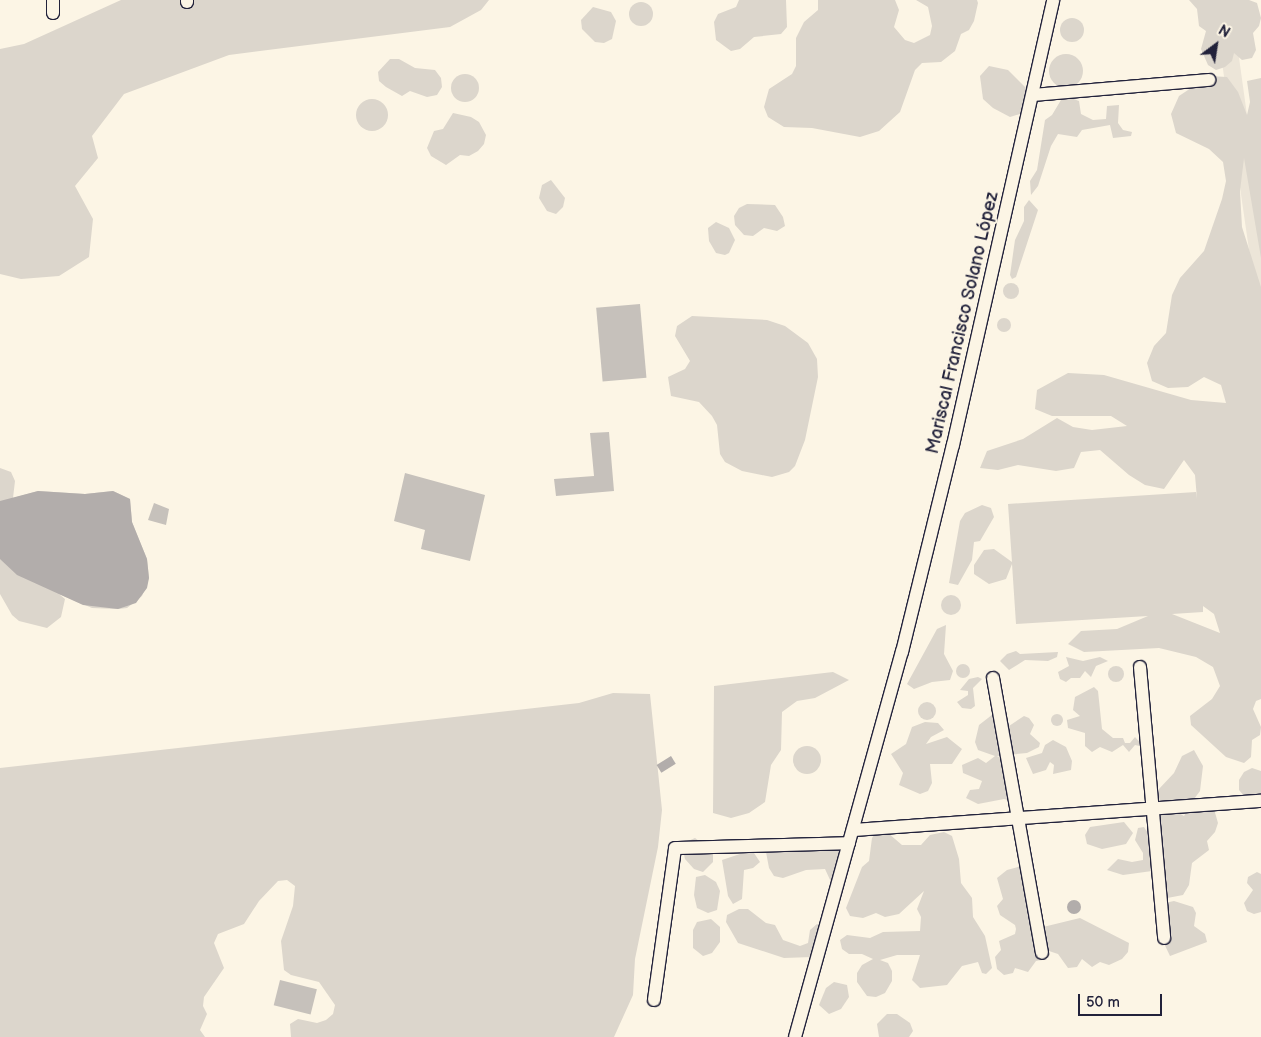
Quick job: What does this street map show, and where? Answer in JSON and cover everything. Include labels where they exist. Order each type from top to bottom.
[{"type":"street","name":"Mariscal Francisco Solano López","points":[[795,1037],[902,652],[1033,95],[1053,0]]},
{"type":"street","points":[[1033,95],[1209,80]]},
{"type":"street","points":[[1140,667],[1164,938]]},
{"type":"street","points":[[993,678],[1042,953]]},
{"type":"street","points":[[853,830],[1018,816],[1261,801]]},
{"type":"street","points":[[654,1000],[675,848],[849,843]]},
{"type":"shaded area","points":[[121,0],[489,0],[481,10],[450,27],[229,55],[124,94],[92,136],[98,158],[75,186],[93,219],[89,257],[59,276],[21,279],[0,274],[0,49],[24,44]]},
{"type":"shaded area","points":[[739,0],[786,0],[787,27],[781,34],[754,37],[740,49],[731,51],[716,40],[714,22],[718,14],[736,7]]},
{"type":"shaded area","points":[[818,0],[895,0],[899,10],[894,27],[905,40],[914,43],[930,35],[932,26],[928,7],[916,0],[977,0],[978,3],[974,21],[969,30],[961,34],[955,51],[941,62],[922,63],[915,70],[900,112],[879,131],[860,137],[812,128],[784,127],[768,117],[764,107],[769,89],[792,74],[796,66],[796,38],[804,22],[818,10]]},
{"type":"shaded area","points":[[1189,0],[1249,0],[1257,3],[1261,18],[1259,26],[1253,33],[1256,50],[1252,58],[1242,60],[1234,53],[1232,61],[1225,67],[1216,70],[1208,65],[1201,49],[1206,31],[1199,26],[1197,9]]},
{"type":"shaded area","points":[[1213,0],[1231,0],[1261,216],[1261,333]]},
{"type":"shaded area","points":[[641,2],[649,6],[653,14],[649,22],[641,26],[633,22],[629,14],[633,6]]},
{"type":"shaded area","points":[[593,7],[611,12],[616,21],[612,39],[604,43],[595,42],[582,29],[581,20]]},
{"type":"shaded area","points":[[1072,18],[1081,21],[1084,30],[1081,39],[1072,42],[1063,39],[1060,30],[1063,21]]},
{"type":"shaded area","points":[[1066,54],[1078,59],[1083,71],[1078,83],[1066,88],[1054,83],[1049,71],[1054,59]]},
{"type":"shaded area","points":[[390,59],[399,59],[415,68],[435,70],[441,78],[442,87],[437,95],[427,97],[410,91],[402,96],[386,87],[379,81],[378,72]]},
{"type":"shaded area","points":[[989,66],[1008,70],[1029,92],[1023,113],[1010,117],[993,108],[983,99],[980,76]]},
{"type":"shaded area","points":[[465,74],[475,78],[479,88],[475,98],[465,102],[455,98],[451,88],[455,78]]},
{"type":"shaded area","points":[[1209,76],[1227,77],[1238,92],[1247,115],[1250,102],[1247,81],[1261,78],[1261,258],[1244,158],[1240,191],[1242,227],[1261,287],[1261,699],[1256,701],[1253,709],[1261,727],[1260,735],[1252,740],[1251,757],[1244,763],[1226,757],[1191,725],[1190,716],[1212,699],[1220,686],[1213,667],[1196,657],[1159,648],[1084,652],[1068,644],[1081,631],[1117,629],[1148,616],[1016,624],[1012,564],[1006,579],[989,584],[974,574],[974,565],[984,550],[994,549],[1012,562],[1008,504],[1196,492],[1197,499],[1195,475],[1184,460],[1164,489],[1145,485],[1129,475],[1100,450],[1081,452],[1074,468],[1056,471],[1018,465],[998,470],[980,468],[987,451],[1023,439],[1057,418],[1073,427],[1092,430],[1127,426],[1111,416],[1052,416],[1035,409],[1037,390],[1068,373],[1104,375],[1191,400],[1226,403],[1221,385],[1204,377],[1188,387],[1168,388],[1152,381],[1147,363],[1154,346],[1166,333],[1172,295],[1180,278],[1204,251],[1222,199],[1226,181],[1223,162],[1209,149],[1176,133],[1171,114],[1179,96]],"holes":[[[1203,606],[1214,614],[1220,633],[1172,614],[1203,612]]]},
{"type":"shaded area","points":[[1071,98],[1079,101],[1081,114],[1093,120],[1106,119],[1107,106],[1119,105],[1118,123],[1123,130],[1132,132],[1131,136],[1113,138],[1110,125],[1082,130],[1077,137],[1058,134],[1051,146],[1038,186],[1031,195],[1030,181],[1037,170],[1045,120],[1052,115],[1061,100]]},
{"type":"shaded area","points":[[372,99],[378,100],[383,104],[387,109],[387,121],[383,126],[378,130],[372,131],[366,130],[361,126],[357,121],[356,115],[357,109],[361,104],[366,100]]},
{"type":"shaded area","points":[[453,113],[471,117],[479,122],[486,135],[484,144],[478,151],[469,156],[460,155],[446,165],[431,156],[427,148],[434,131],[443,129]]},
{"type":"shaded area","points":[[551,180],[565,198],[563,207],[556,214],[547,211],[539,198],[542,185]]},
{"type":"shaded area","points":[[1029,200],[1038,210],[1016,277],[1012,279],[1010,275],[1015,240],[1024,221],[1024,207]]},
{"type":"shaded area","points":[[747,204],[775,205],[783,217],[785,226],[777,231],[764,228],[753,236],[744,235],[735,225],[734,216],[739,208]]},
{"type":"shaded area","points":[[716,222],[729,228],[735,240],[729,253],[725,255],[716,253],[709,241],[708,228]]},
{"type":"shaded area","points":[[1011,283],[1019,291],[1011,299],[1003,291]]},
{"type":"shaded area","points":[[692,316],[767,320],[785,326],[808,343],[817,359],[818,377],[805,440],[795,466],[789,472],[772,477],[742,471],[725,462],[720,454],[717,425],[712,416],[699,402],[671,396],[668,377],[685,369],[690,361],[675,336],[677,326]]},
{"type":"shaded area","points":[[1001,318],[1007,318],[1011,325],[1007,332],[1001,332],[997,328],[997,322]]},
{"type":"shaded area","points":[[0,468],[11,472],[15,481],[13,498],[38,491],[85,494],[113,491],[130,499],[132,522],[147,559],[149,578],[142,596],[127,608],[118,609],[92,608],[59,594],[65,599],[61,617],[47,628],[19,621],[12,615],[0,594]]},
{"type":"shaded area","points":[[38,491],[85,494],[113,491],[130,499],[132,522],[147,559],[149,578],[147,588],[136,603],[118,609],[83,605],[17,575],[0,559],[0,501]]},
{"type":"shaded area","points":[[982,505],[991,508],[994,517],[980,541],[974,542],[972,560],[958,585],[949,583],[960,521],[965,513]]},
{"type":"shaded area","points":[[951,595],[958,598],[961,605],[958,612],[951,615],[944,612],[941,605],[944,598]]},
{"type":"shaded area","points":[[946,625],[944,654],[953,671],[950,680],[932,682],[914,689],[907,684],[937,629]]},
{"type":"shaded area","points":[[1016,651],[1020,654],[1058,652],[1057,657],[1048,661],[1025,660],[1009,670],[1000,661],[1007,654]]},
{"type":"shaded area","points":[[1066,657],[1083,661],[1100,657],[1108,661],[1096,666],[1091,677],[1085,671],[1080,678],[1071,678],[1066,682],[1060,679],[1058,672],[1069,666]]},
{"type":"shaded area","points":[[963,664],[968,666],[970,671],[968,676],[963,678],[958,676],[956,671],[958,666]]},
{"type":"shaded area","points":[[1113,666],[1119,666],[1124,671],[1122,680],[1113,682],[1108,677],[1108,671]]},
{"type":"shaded area","points":[[833,672],[849,680],[815,698],[797,701],[782,712],[781,750],[771,765],[765,802],[749,813],[731,818],[713,813],[714,686]]},
{"type":"shaded area","points":[[978,677],[982,679],[973,688],[975,706],[971,709],[962,708],[957,702],[968,695],[968,691],[960,690],[969,679]]},
{"type":"shaded area","points":[[1094,687],[1098,691],[1102,729],[1113,738],[1123,738],[1125,743],[1130,743],[1135,737],[1144,747],[1135,745],[1129,752],[1123,745],[1112,752],[1100,747],[1092,752],[1085,746],[1085,733],[1068,728],[1067,720],[1080,716],[1073,710],[1075,697]]},
{"type":"shaded area","points":[[613,693],[650,694],[662,810],[658,847],[635,959],[633,995],[614,1037],[291,1037],[290,1024],[298,1019],[317,1023],[326,1020],[333,1014],[335,1005],[319,982],[291,975],[284,970],[281,941],[293,906],[295,886],[287,880],[278,881],[259,901],[244,924],[218,934],[214,943],[224,968],[204,997],[203,1006],[207,1014],[200,1030],[205,1037],[0,1037],[0,768],[579,703]]},
{"type":"shaded area","points":[[923,702],[931,702],[936,707],[934,718],[923,720],[918,715],[918,707]]},
{"type":"shaded area","points":[[997,711],[1005,725],[1009,726],[1024,716],[1029,718],[1034,725],[1030,734],[1040,743],[1039,747],[1027,753],[997,756],[1005,761],[1013,801],[1004,799],[978,804],[966,798],[970,790],[979,789],[982,781],[963,773],[962,765],[978,758],[986,763],[995,756],[978,750],[975,742],[979,725]]},
{"type":"shaded area","points":[[1059,714],[1062,715],[1062,725],[1055,726],[1052,725],[1051,718],[1052,715]]},
{"type":"shaded area","points":[[925,722],[938,723],[944,730],[931,737],[926,744],[947,737],[962,749],[952,764],[930,764],[932,783],[928,791],[920,794],[899,785],[903,773],[891,754],[906,744],[912,727]]},
{"type":"shaded area","points":[[1053,740],[1066,747],[1072,761],[1071,770],[1053,774],[1054,765],[1050,762],[1046,770],[1033,774],[1026,758],[1042,753],[1045,745]]},
{"type":"shaded area","points":[[807,746],[817,750],[821,760],[817,770],[807,774],[797,770],[793,760],[797,750]]},
{"type":"shaded area","points":[[1194,750],[1203,766],[1200,791],[1191,803],[1171,809],[1184,816],[1188,810],[1214,809],[1218,823],[1215,832],[1207,841],[1209,850],[1192,863],[1189,885],[1183,895],[1162,899],[1152,888],[1155,873],[1152,871],[1123,875],[1107,870],[1118,859],[1132,862],[1143,860],[1143,853],[1135,840],[1138,828],[1144,827],[1149,835],[1160,804],[1158,790],[1174,773],[1182,756]]},
{"type":"shaded area","points":[[671,756],[676,764],[661,773],[657,765]]},
{"type":"shaded area","points":[[1252,768],[1261,771],[1261,803],[1245,797],[1239,790],[1239,780],[1244,772]]},
{"type":"shaded area","points":[[1124,822],[1133,833],[1126,844],[1102,849],[1087,844],[1085,835],[1090,827]]},
{"type":"shaded area","points":[[944,832],[952,836],[959,859],[961,883],[972,898],[973,917],[985,936],[992,968],[986,974],[982,973],[978,962],[962,966],[947,985],[920,988],[912,980],[920,955],[897,955],[880,960],[888,963],[892,971],[892,981],[885,993],[876,997],[867,996],[857,982],[857,973],[862,965],[873,959],[862,954],[849,954],[842,949],[840,940],[847,935],[870,938],[883,932],[920,931],[921,917],[917,909],[924,891],[899,914],[885,917],[876,913],[863,918],[850,916],[846,908],[862,867],[869,861],[872,838],[875,834],[888,833],[902,845],[921,845],[930,835]]},
{"type":"shaded area","points":[[695,838],[713,852],[713,862],[703,872],[694,869],[685,859],[683,850],[686,842]]},
{"type":"shaded area","points":[[844,845],[836,884],[831,882],[825,869],[806,870],[783,878],[774,876],[769,868],[766,852]]},
{"type":"shaded area","points":[[746,852],[754,853],[760,862],[753,868],[744,870],[742,899],[733,904],[728,896],[722,860]]},
{"type":"shaded area","points":[[1025,865],[1039,899],[1043,927],[1080,918],[1129,943],[1128,952],[1122,959],[1109,965],[1100,962],[1092,967],[1082,959],[1077,967],[1068,968],[1058,954],[1049,951],[1045,959],[1036,961],[1028,972],[1015,968],[1013,973],[1004,975],[997,969],[995,957],[1001,950],[999,941],[1015,934],[1016,929],[1015,925],[1000,915],[997,906],[1003,899],[997,878],[1007,870]]},
{"type":"shaded area","points":[[1257,872],[1261,874],[1261,912],[1254,914],[1247,911],[1244,903],[1253,890],[1247,883],[1248,877]]},
{"type":"shaded area","points":[[705,875],[716,882],[720,891],[717,910],[708,913],[697,908],[694,895],[696,877]]},
{"type":"shaded area","points":[[1071,900],[1077,900],[1081,907],[1077,914],[1071,914],[1067,910],[1067,904]]},
{"type":"shaded area","points":[[1174,901],[1193,907],[1196,913],[1194,926],[1205,934],[1207,942],[1170,956],[1160,935],[1165,903]]},
{"type":"shaded area","points":[[739,909],[748,909],[766,923],[775,925],[783,940],[800,946],[808,943],[810,930],[817,924],[821,926],[812,957],[784,958],[738,943],[726,922],[727,915]]},
{"type":"shaded area","points":[[711,919],[720,927],[720,942],[712,953],[703,956],[693,948],[693,930],[697,922]]},
{"type":"shaded area","points":[[834,982],[847,985],[849,997],[841,1009],[829,1014],[819,1005],[826,988]]},
{"type":"shaded area","points":[[887,1014],[897,1014],[910,1023],[913,1031],[909,1037],[879,1037],[877,1024]]},
{"type":"building","points":[[640,304],[646,378],[603,382],[596,308]]},
{"type":"building","points":[[609,432],[614,491],[556,496],[554,479],[594,476],[590,433]]},
{"type":"building","points":[[405,473],[485,495],[470,561],[421,549],[425,530],[394,521]]},
{"type":"building","points":[[154,503],[169,509],[166,525],[148,520]]},
{"type":"building","points":[[280,980],[317,989],[311,1014],[274,1005]]}]
